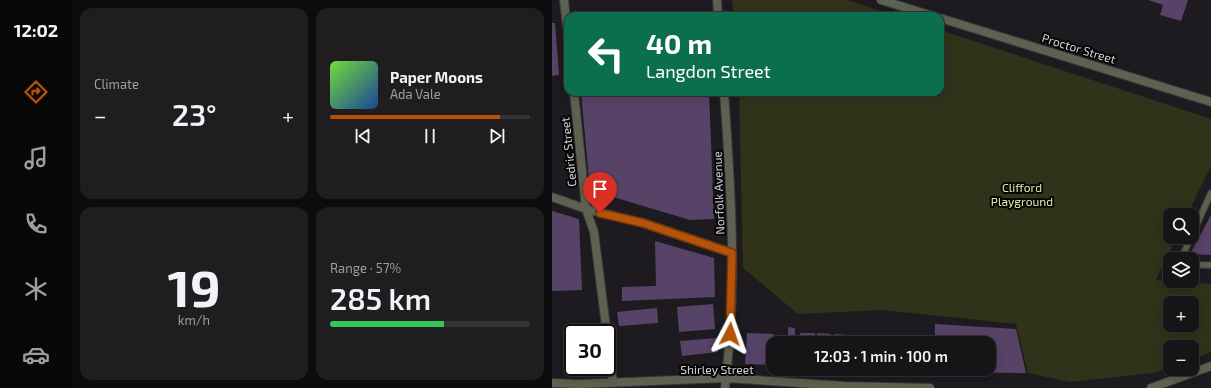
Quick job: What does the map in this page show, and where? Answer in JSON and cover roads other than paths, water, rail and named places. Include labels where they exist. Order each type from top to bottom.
[{"type":"street","points":[[564,0],[565,12]]},
{"type":"street","points":[[717,0],[718,12]]},
{"type":"street","points":[[881,0],[920,12]]},
{"type":"street","name":"Proctor Street","points":[[944,19],[1211,102]]},
{"type":"street","name":"Cedric Street","points":[[574,96],[586,209],[594,232],[613,382]]},
{"type":"street","name":"Norfolk Avenue","points":[[724,96],[732,253],[731,319],[725,388]]},
{"type":"street","points":[[552,197],[586,209],[643,223],[732,253]]},
{"type":"street","points":[[1152,388],[1211,366]]},
{"type":"street","name":"Shirley Street","points":[[552,383],[579,384],[726,378],[817,386],[930,388]]},
{"type":"lane","points":[[1199,219],[1211,193]]},
{"type":"lane","points":[[1199,265],[1211,265]]},
{"type":"park label","name":"Clifford Playground","points":[[1022,194]]}]
